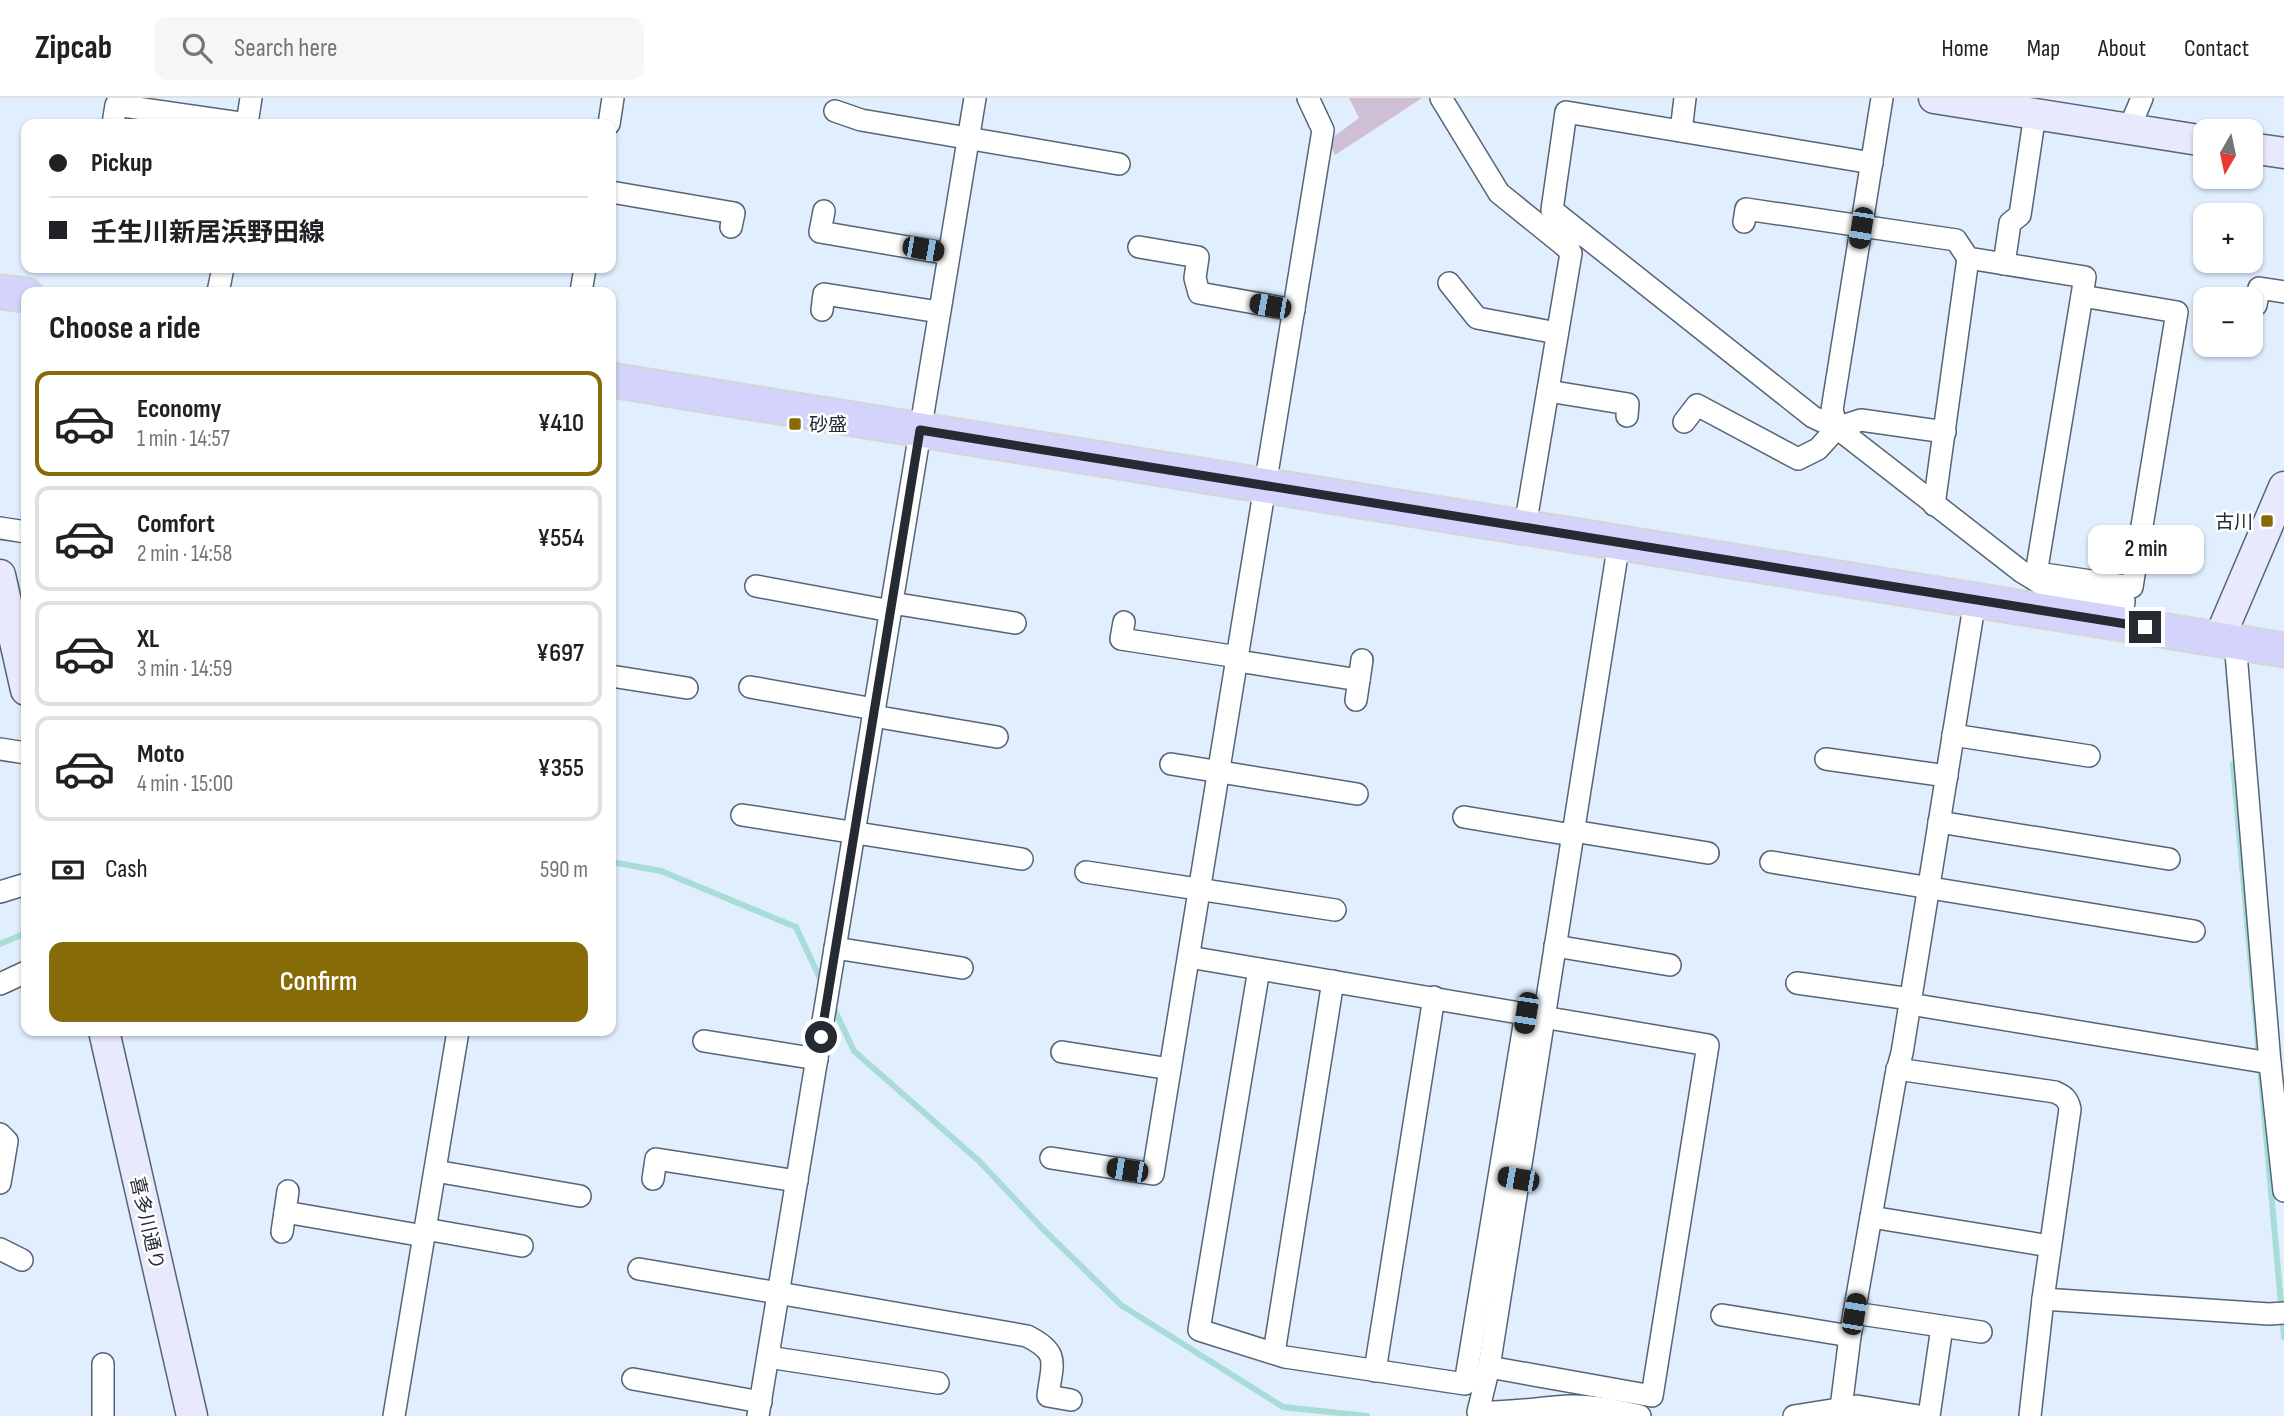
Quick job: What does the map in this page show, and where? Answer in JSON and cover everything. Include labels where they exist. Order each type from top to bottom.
[{"type":"main road","points":[[0,292],[21,294]]},
{"type":"main road","points":[[616,381],[2284,650]]},
{"type":"street","points":[[248,119],[251,98]]},
{"type":"street","points":[[610,119],[613,98]]},
{"type":"street","points":[[633,1379],[760,1409],[975,98]]},
{"type":"street","points":[[1051,1158],[1153,1174],[1323,130],[1308,98]]},
{"type":"street","points":[[1441,98],[1499,193],[1571,240],[1813,417],[1837,428],[2022,572],[2036,577],[2132,587],[2177,312],[2082,296]]},
{"type":"street","points":[[1681,131],[1685,98]]},
{"type":"street","points":[[1837,428],[1832,410],[1882,98]]},
{"type":"street","points":[[1934,98],[2193,139]]},
{"type":"street","points":[[2129,129],[2142,98]]},
{"type":"street","points":[[114,119],[116,105],[213,119]]},
{"type":"street","points":[[835,111],[861,120],[1119,164]]},
{"type":"street","points":[[1525,527],[1571,253],[1571,240],[1552,210],[1566,112],[1872,163]]},
{"type":"street","points":[[2004,264],[2010,223],[2020,215],[2035,114]]},
{"type":"street","points":[[2263,150],[2284,153]]},
{"type":"street","points":[[616,193],[734,213],[731,227]]},
{"type":"street","points":[[1744,222],[1746,209],[1956,240],[1968,258],[1934,505]]},
{"type":"street","points":[[824,211],[820,232],[949,254]]},
{"type":"street","points":[[1139,247],[1198,257],[1195,278],[1199,293],[1294,310]]},
{"type":"street","points":[[1968,258],[2085,277],[2036,577]]},
{"type":"street","points":[[1449,283],[1477,318],[1558,333]]},
{"type":"street","points":[[2263,289],[2284,292]]},
{"type":"street","points":[[822,310],[824,294],[939,312]]},
{"type":"street","points":[[1548,391],[1628,404],[1627,416]]},
{"type":"street","points":[[1684,422],[1697,405],[1798,459],[1818,449],[1837,428],[1861,420],[1945,432]]},
{"type":"street","points":[[2284,487],[2227,640],[2284,1191]]},
{"type":"street","points":[[0,528],[21,532]]},
{"type":"street","points":[[1259,969],[1199,1330],[1274,1353],[1465,1384],[1486,1322],[1535,1014],[1555,946],[1619,542]]},
{"type":"street","points":[[0,575],[17,613],[21,647]]},
{"type":"street","points":[[2036,577],[2052,590],[2123,601],[2121,623]]},
{"type":"street","points":[[756,586],[1015,624]]},
{"type":"street","points":[[1841,1408],[1850,1336],[1910,1001],[1975,600]]},
{"type":"street","points":[[1124,622],[1121,639],[1359,680]]},
{"type":"street","points":[[616,677],[687,688]]},
{"type":"street","points":[[750,687],[997,737]]},
{"type":"street","points":[[1953,735],[2089,757]]},
{"type":"street","points":[[0,749],[21,751]]},
{"type":"street","points":[[1826,759],[1947,776]]},
{"type":"street","points":[[1171,764],[1357,794]]},
{"type":"street","points":[[742,814],[1022,859]]},
{"type":"street","points":[[1464,817],[1708,853]]},
{"type":"street","points":[[1939,822],[2169,859]]},
{"type":"street","points":[[1771,862],[2194,932]]},
{"type":"street","points":[[1086,872],[1335,910]]},
{"type":"street","points":[[0,892],[21,886]]},
{"type":"street","points":[[1555,946],[1670,965]]},
{"type":"street","points":[[835,948],[962,968]]},
{"type":"street","points":[[1189,957],[1708,1045],[1652,1396],[1489,1367]]},
{"type":"street","points":[[0,984],[21,974]]},
{"type":"street","points":[[1274,1353],[1333,981]]},
{"type":"street","points":[[1797,983],[2270,1063]]},
{"type":"street","points":[[1375,1371],[1434,997]]},
{"type":"street","name":"喜多川通り","points":[[105,1036],[192,1416]]},
{"type":"street","points":[[394,1416],[457,1036]]},
{"type":"street","points":[[704,1041],[817,1059]]},
{"type":"street","points":[[1062,1052],[1170,1069]]},
{"type":"street","points":[[1898,1069],[2055,1092],[2069,1102],[2030,1416]]},
{"type":"street","points":[[0,1134],[7,1141],[5,1188]]},
{"type":"street","points":[[653,1179],[656,1159],[797,1181]]},
{"type":"street","points":[[435,1171],[580,1196]]},
{"type":"street","points":[[285,1212],[522,1246]]},
{"type":"street","points":[[1871,1217],[2050,1246]]},
{"type":"street","points":[[0,1249],[22,1260]]},
{"type":"street","points":[[639,1269],[1027,1336],[1048,1349],[1053,1359],[1048,1396],[1071,1400]]},
{"type":"street","points":[[2043,1299],[2284,1313]]},
{"type":"street","points":[[1854,1314],[1980,1332]]},
{"type":"street","points":[[1722,1315],[1850,1336]]},
{"type":"street","points":[[1486,1322],[1489,1367],[1478,1412],[1509,1413],[1570,1406],[1599,1408],[1640,1416]]},
{"type":"street","points":[[1929,1416],[1942,1327]]},
{"type":"street","points":[[768,1357],[938,1382]]},
{"type":"street","points":[[103,1364],[103,1416]]},
{"type":"street","points":[[1794,1416],[1857,1406],[1919,1416]]},
{"type":"shaded area","points":[[1349,98],[1422,98],[1335,155],[1328,141],[1359,118]]},
{"type":"waterway","points":[[2233,764],[2284,1337]]},
{"type":"waterway","points":[[616,863],[661,871],[796,927],[823,985]]},
{"type":"waterway","points":[[0,944],[21,935]]},
{"type":"waterway","points":[[832,1004],[854,1051],[979,1161],[1042,1228],[1121,1305],[1283,1407],[1367,1416]]},
{"type":"place","name":"砂盛","points":[[795,424]]},
{"type":"place","name":"古川","points":[[2267,521]]},
{"type":"route","points":[[821,1037],[920,430],[2145,627]]}]
